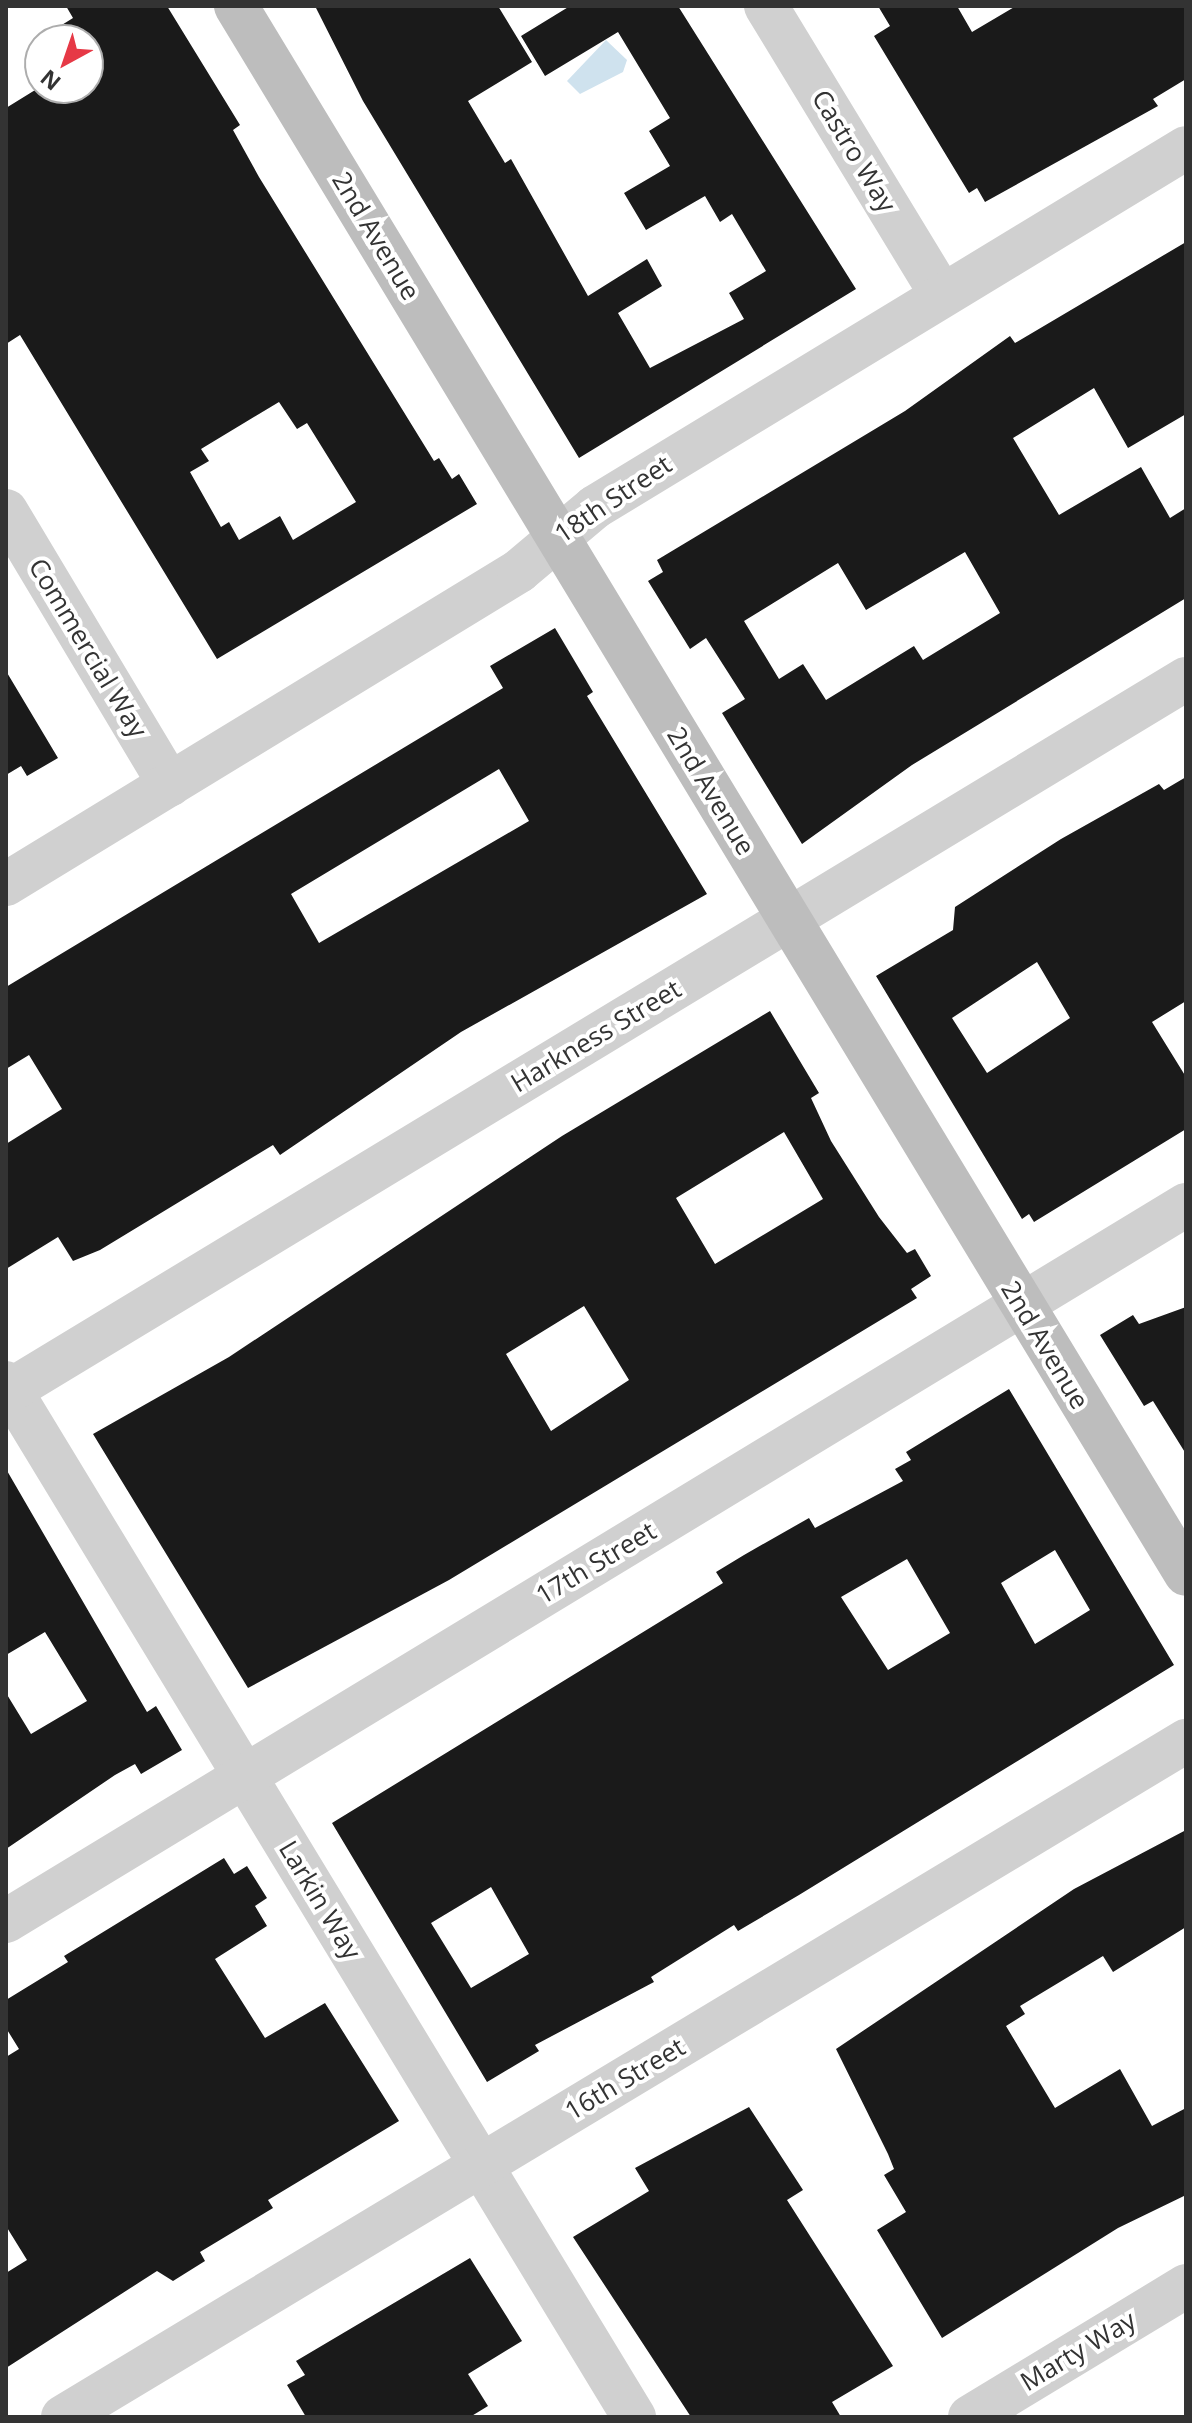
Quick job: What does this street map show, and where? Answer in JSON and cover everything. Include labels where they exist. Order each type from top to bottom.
[{"type":"street","name":"2nd Avenue","points":[[236,6],[1186,1574]]},
{"type":"street","name":"Castro Way","points":[[766,6],[942,295]]},
{"type":"street","name":"18th Street","points":[[6,884],[519,571],[556,534],[1186,148]]},
{"type":"street","name":"Commercial Way","points":[[6,511],[170,785]]},
{"type":"street","name":"Harkness Street","points":[[7,1389],[1186,679]]},
{"type":"street","name":"17th Street","points":[[6,1921],[1186,1205]]},
{"type":"street","name":"Larkin Way","points":[[7,1389],[634,2417]]},
{"type":"street","name":"16th Street","points":[[63,2417],[1186,1741]]},
{"type":"street","name":"Marty Way","points":[[970,2417],[1186,2286]]},
{"type":"water","points":[[606,40],[627,60],[623,72],[580,94],[567,81]]},
{"type":"building","points":[[66,6],[167,6],[240,125],[233,130],[259,177],[434,461],[439,458],[452,479],[459,474],[477,504],[217,659],[20,335],[6,344],[6,108],[24,97],[24,104],[104,104],[104,24],[63,24],[73,18]],"holes":[[[279,402],[297,429],[307,423],[356,502],[293,540],[280,516],[239,540],[229,522],[221,527],[190,472],[209,461],[201,449]]]},
{"type":"building","points":[[315,6],[498,6],[532,62],[468,101],[505,163],[511,159],[588,296],[647,259],[662,286],[618,313],[650,368],[744,319],[729,293],[766,271],[732,214],[720,222],[705,196],[646,230],[624,193],[670,166],[649,131],[670,118],[618,32],[545,76],[521,36],[570,6],[678,6],[856,289],[579,458],[363,101]]},
{"type":"building","points":[[878,6],[957,6],[972,32],[1016,6],[1186,6],[1186,79],[1153,99],[1158,106],[985,202],[977,188],[969,193],[874,36],[890,26]]},
{"type":"building","points":[[1186,242],[1186,414],[1128,448],[1094,388],[1013,438],[1059,515],[1141,467],[1170,518],[1186,508],[1186,598],[912,765],[802,844],[722,713],[745,699],[706,638],[690,649],[648,581],[663,572],[657,560],[905,411],[1010,336],[1015,343]],"holes":[[[965,552],[1000,613],[923,660],[914,646],[826,700],[803,664],[779,679],[744,621],[838,563],[866,610]]]},
{"type":"building","points":[[555,628],[593,692],[587,696],[707,894],[461,1032],[280,1155],[273,1145],[100,1250],[73,1261],[58,1237],[6,1269],[6,1144],[62,1109],[29,1055],[6,1069],[6,987],[503,688],[490,666]],"holes":[[[499,769],[529,821],[319,943],[291,894]]]},
{"type":"building","points":[[6,671],[58,758],[27,776],[21,766],[6,775]]},
{"type":"building","points":[[1186,777],[1186,1001],[1152,1022],[1186,1077],[1186,1129],[1034,1222],[1029,1214],[1022,1219],[876,976],[953,930],[955,907],[1061,839],[1159,784],[1164,790]],"holes":[[[1037,962],[1070,1018],[987,1073],[952,1018]]]},
{"type":"building","points":[[770,1011],[819,1093],[811,1098],[831,1141],[879,1217],[907,1253],[915,1249],[931,1276],[911,1289],[917,1298],[449,1580],[248,1688],[93,1434],[229,1357],[562,1136]],"holes":[[[784,1132],[823,1199],[715,1264],[676,1198]],[[584,1306],[629,1380],[551,1431],[506,1354]]]},
{"type":"building","points":[[1186,1307],[1186,1454],[1153,1401],[1144,1406],[1100,1335],[1133,1315],[1139,1324]]},
{"type":"building","points":[[1009,1389],[1174,1665],[799,1895],[738,1931],[734,1925],[651,1977],[654,1982],[535,2045],[539,2051],[487,2082],[332,1823],[723,1583],[716,1572],[744,1555],[809,1518],[815,1528],[903,1481],[895,1469],[911,1460],[906,1452]],"holes":[[[1055,1550],[1090,1610],[1035,1644],[1001,1583]],[[907,1559],[950,1633],[888,1670],[841,1597]],[[491,1887],[529,1954],[471,1988],[431,1923]]]},
{"type":"building","points":[[6,1469],[147,1712],[156,1706],[182,1750],[141,1774],[135,1764],[115,1775],[6,1849],[6,1693],[31,1734],[87,1701],[45,1632],[6,1655]]},
{"type":"building","points":[[1186,1830],[1186,1927],[1113,1972],[1103,1956],[1020,2006],[1025,2014],[1006,2026],[1055,2108],[1120,2069],[1152,2126],[1186,2108],[1186,2195],[1118,2228],[942,2338],[877,2230],[906,2212],[884,2175],[894,2169],[888,2154],[836,2049],[1074,1889]]},
{"type":"building","points":[[224,1858],[234,1874],[247,1866],[267,1898],[255,1906],[267,1926],[215,1959],[265,2038],[325,2003],[399,2121],[268,2200],[273,2208],[200,2252],[205,2261],[173,2281],[157,2271],[6,2368],[6,2273],[27,2260],[6,2226],[6,2057],[19,2049],[6,2028],[6,2000],[68,1962],[64,1956]]},
{"type":"building","points":[[749,2107],[803,2190],[787,2200],[893,2366],[832,2402],[841,2417],[691,2417],[573,2237],[649,2191],[635,2168]]},
{"type":"building","points":[[470,2258],[522,2341],[468,2374],[488,2406],[470,2417],[306,2417],[287,2385],[305,2375],[296,2361]]}]
